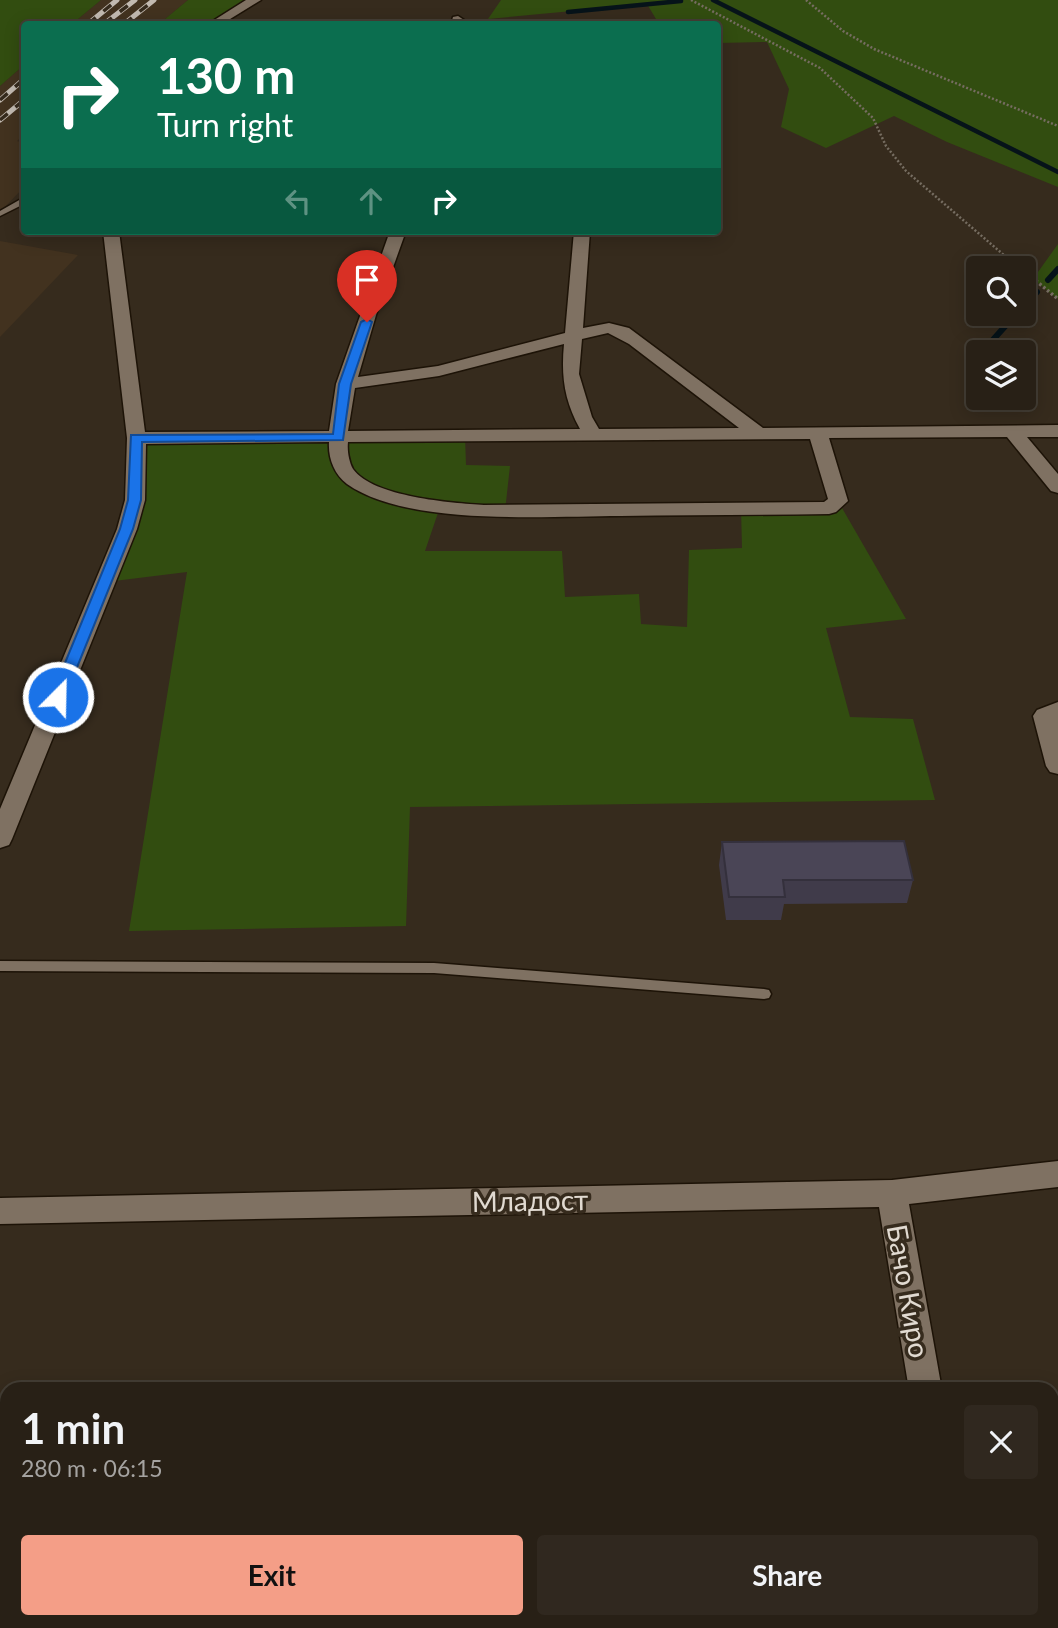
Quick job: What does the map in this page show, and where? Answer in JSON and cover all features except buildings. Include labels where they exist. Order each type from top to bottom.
[{"type":"street","points":[[219,21],[255,0]]},
{"type":"street","points":[[0,839],[127,529],[135,500],[136,438],[111,235]]},
{"type":"street","points":[[397,235],[345,384],[339,460],[344,470],[356,480],[397,497],[440,507],[484,511],[829,508],[838,501],[818,432]]},
{"type":"street","points":[[582,235],[570,374],[573,392],[594,436]]},
{"type":"street","points":[[345,384],[439,371],[572,334],[609,328],[623,332],[758,433]]},
{"type":"street","points":[[1012,431],[1058,487]]},
{"type":"street","points":[[136,438],[1058,431]]},
{"type":"street","points":[[1058,710],[1045,716],[1058,765]]},
{"type":"street","name":"Младост","points":[[0,1211],[892,1193],[1058,1174]]},
{"type":"street","name":"Бачо Киро","points":[[892,1193],[925,1382]]},
{"type":"lane","points":[[0,214],[21,203]]},
{"type":"lane","points":[[0,966],[434,968],[764,994]]},
{"type":"path","points":[[691,0],[820,68],[873,118],[886,146],[906,171],[1005,256]]},
{"type":"path","points":[[806,0],[866,46],[1058,126]]},
{"type":"path","points":[[1036,281],[1058,299]]},
{"type":"shaded area","points":[[101,0],[188,0],[163,21],[76,21]]},
{"type":"shaded area","points":[[21,68],[21,137],[17,141],[21,142],[21,190],[0,212],[0,86]]},
{"type":"shaded area","points":[[0,241],[78,255],[0,337]]},
{"type":"green space","points":[[0,0],[101,0],[76,21],[21,21],[21,68],[0,86]]},
{"type":"green space","points":[[188,0],[255,0],[219,21],[163,21]]},
{"type":"green space","points":[[501,0],[1058,0],[1058,187],[947,142],[894,116],[826,148],[781,127],[789,89],[767,42],[721,43],[721,21],[657,21],[647,4],[488,19]]},
{"type":"green space","points":[[1058,244],[1058,299],[1036,281],[1036,275]]},
{"type":"green space","points":[[465,436],[466,465],[510,466],[505,511],[440,507],[425,551],[562,551],[565,597],[639,594],[641,624],[687,627],[689,550],[742,548],[741,509],[838,501],[906,619],[826,628],[850,717],[913,719],[935,800],[410,807],[406,926],[129,931],[187,572],[106,582],[127,529],[136,438]]},
{"type":"waterway","points":[[713,0],[1058,172]]},
{"type":"waterway","points":[[568,12],[681,1]]},
{"type":"waterway","points":[[1048,280],[1058,269]]},
{"type":"waterway","points":[[993,340],[1005,326]]},
{"type":"railway","points":[[92,21],[117,0]]},
{"type":"railway","points":[[108,21],[135,0]]},
{"type":"railway","points":[[128,21],[154,0]]},
{"type":"railway","points":[[0,100],[21,82]]},
{"type":"railway","points":[[0,120],[21,102]]},
{"type":"route","points":[[58,697],[127,529],[135,500],[136,438],[339,437],[345,384],[367,322]]}]
